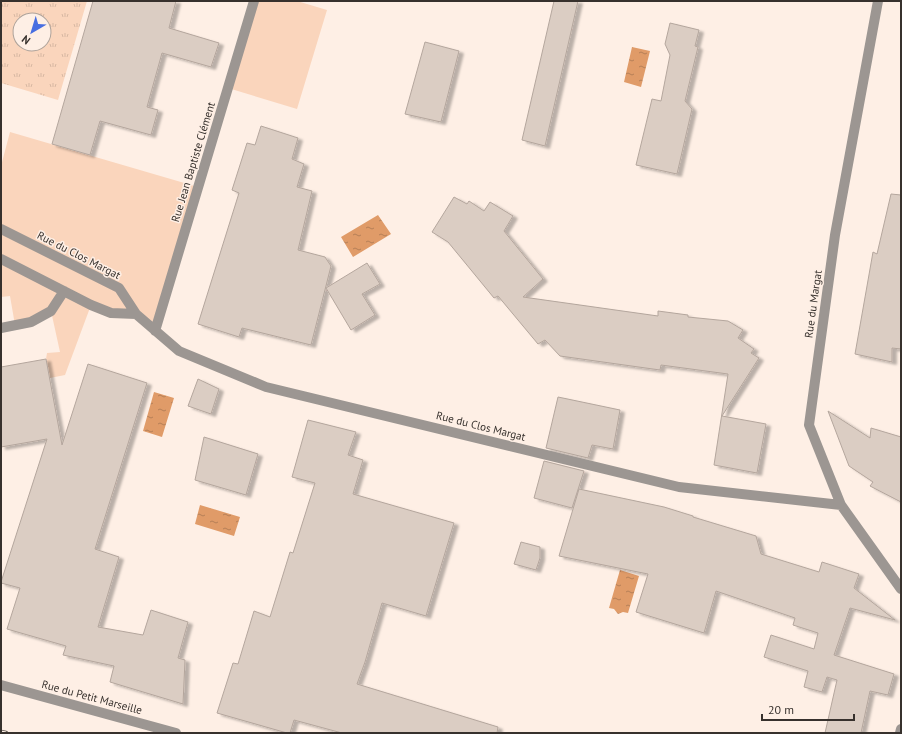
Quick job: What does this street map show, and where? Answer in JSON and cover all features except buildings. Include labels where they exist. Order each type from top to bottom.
[{"type":"street","name":"Rue Jean Baptiste Clément","points":[[154,331],[254,1]]},
{"type":"street","name":"Rue du Margat","points":[[878,1],[835,235],[809,425],[841,505],[901,589]]},
{"type":"street","name":"Rue du Clos Margat","points":[[1,229],[118,288],[136,314],[179,351],[266,387],[679,487],[841,505]]},
{"type":"street","points":[[1,259],[91,305],[111,313],[136,314]]},
{"type":"street","points":[[1,328],[31,322],[51,311],[64,291]]},
{"type":"street","name":"Rue du Petit Marseille","points":[[1,684],[176,733]]},
{"type":"street","points":[[900,733],[901,729]]},
{"type":"green space","points":[[1,1],[87,1],[58,100],[1,83]]},
{"type":"green space","points":[[254,1],[297,1],[327,10],[297,109],[228,88]]},
{"type":"green space","points":[[10,132],[198,187],[155,331],[136,314],[91,305],[65,375],[50,378],[46,359],[47,353],[60,352],[51,311],[15,325],[10,296],[1,297],[1,166]]},
{"type":"water","points":[[632,47],[650,51],[641,87],[624,82]]},
{"type":"water","points":[[378,215],[391,234],[353,257],[341,237]]},
{"type":"water","points":[[154,392],[174,398],[162,437],[143,431]]},
{"type":"water","points":[[200,505],[240,517],[234,536],[195,524]]},
{"type":"water","points":[[620,570],[639,576],[628,613],[623,612],[618,614],[614,609],[609,608]]},
{"type":"railway","points":[[1,732],[6,733]]}]
